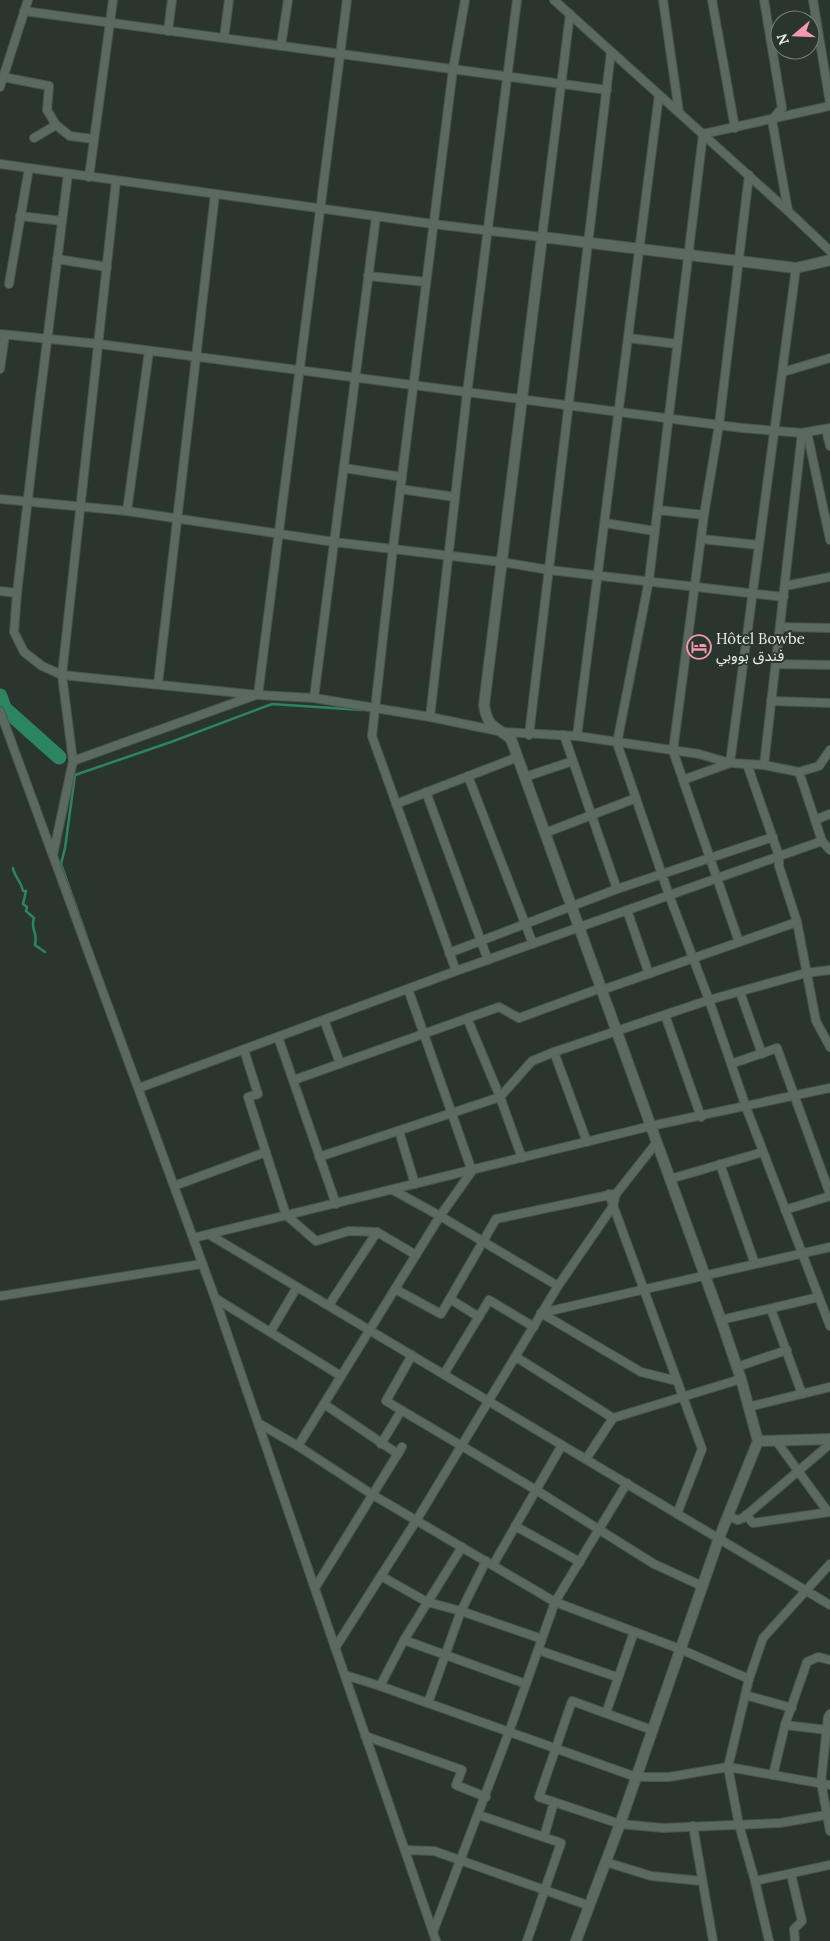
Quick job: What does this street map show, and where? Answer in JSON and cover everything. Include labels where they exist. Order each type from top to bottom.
[{"type":"street","points":[[0,87],[28,0]]},
{"type":"street","points":[[89,177],[113,0]]},
{"type":"street","points":[[168,31],[172,0]]},
{"type":"street","points":[[224,38],[229,0]]},
{"type":"street","points":[[281,46],[288,0]]},
{"type":"street","points":[[258,695],[347,0]]},
{"type":"street","points":[[456,971],[372,736],[400,489],[452,69],[465,0]]},
{"type":"street","points":[[430,718],[467,393],[518,0]]},
{"type":"street","points":[[554,0],[830,251]]},
{"type":"street","points":[[663,0],[678,112]]},
{"type":"street","points":[[712,0],[735,128]]},
{"type":"street","points":[[764,0],[782,108],[772,120],[788,211]]},
{"type":"street","points":[[703,134],[772,120],[830,105],[826,54],[813,0]]},
{"type":"street","points":[[24,11],[607,90]]},
{"type":"street","points":[[570,14],[484,705],[486,718],[491,726],[503,732],[511,739],[518,757],[721,1320],[741,1379],[758,1442],[719,1538],[620,1824],[576,1941]]},
{"type":"street","points":[[529,734],[612,52]]},
{"type":"street","points":[[3,77],[49,86],[47,110],[56,126],[70,136],[94,139]]},
{"type":"street","points":[[577,736],[659,95]]},
{"type":"street","points":[[34,138],[56,126]]},
{"type":"street","points":[[703,134],[649,580],[617,743],[746,1107],[830,1326]]},
{"type":"street","points":[[0,164],[376,217],[688,253],[796,268],[830,260]]},
{"type":"street","points":[[9,284],[29,168]]},
{"type":"street","points":[[68,174],[47,338],[14,632],[24,652],[42,666],[62,675],[258,695],[314,698],[503,732],[577,736],[699,754],[730,762],[764,765],[798,772],[819,766],[830,750]]},
{"type":"street","points":[[739,942],[673,751],[694,586],[719,425],[749,176]]},
{"type":"street","points":[[53,855],[73,761],[62,675],[82,506],[116,181]]},
{"type":"street","points":[[158,684],[215,194]]},
{"type":"street","points":[[20,216],[62,221]]},
{"type":"street","points":[[314,698],[376,217]]},
{"type":"street","points":[[57,259],[107,267]]},
{"type":"street","points":[[730,762],[796,268]]},
{"type":"street","points":[[368,276],[426,282]]},
{"type":"street","points":[[0,369],[2,334],[47,338],[522,399],[569,407],[775,432],[805,432],[828,428],[830,446]]},
{"type":"street","points":[[628,338],[677,344]]},
{"type":"street","points":[[127,511],[149,352]]},
{"type":"street","points":[[782,372],[830,361]]},
{"type":"street","points":[[805,432],[830,540]]},
{"type":"street","points":[[764,765],[805,432]]},
{"type":"street","points":[[344,468],[402,477]]},
{"type":"street","points":[[400,489],[455,497]]},
{"type":"street","points":[[0,499],[127,511],[334,542],[449,555],[549,570],[784,597]]},
{"type":"street","points":[[658,510],[704,516]]},
{"type":"street","points":[[604,523],[655,531]]},
{"type":"street","points":[[701,539],[759,545]]},
{"type":"street","points":[[785,586],[830,578]]},
{"type":"street","points":[[0,591],[17,593]]},
{"type":"street","points":[[780,627],[830,628]]},
{"type":"street","points":[[776,664],[830,665]]},
{"type":"street","points":[[73,761],[258,695]]},
{"type":"street","points":[[771,701],[830,703]]},
{"type":"street","points":[[0,711],[260,1424],[436,1941]]},
{"type":"street","points":[[564,735],[617,889]]},
{"type":"street","points":[[396,804],[518,757]]},
{"type":"street","points":[[525,777],[573,761]]},
{"type":"street","points":[[683,780],[730,762]]},
{"type":"street","points":[[747,764],[773,837],[779,856],[779,866],[797,922],[816,1021],[826,1030],[830,1047]]},
{"type":"street","points":[[798,772],[822,841],[830,850]]},
{"type":"street","points":[[468,776],[532,944]]},
{"type":"street","points":[[426,792],[488,960]]},
{"type":"street","points":[[545,833],[636,798]]},
{"type":"street","points":[[815,820],[830,814]]},
{"type":"street","points":[[449,953],[617,889],[773,837]]},
{"type":"street","points":[[138,1088],[456,971],[822,841]]},
{"type":"street","points":[[627,910],[649,974]]},
{"type":"street","points":[[294,1080],[499,1007],[519,1018],[797,922]]},
{"type":"street","points":[[319,1157],[399,1132],[500,1096],[532,1061],[554,1052],[709,1000],[806,973],[830,970]]},
{"type":"street","points":[[408,989],[472,1171]]},
{"type":"street","points":[[740,992],[762,1054]]},
{"type":"street","points":[[665,1015],[701,1117]]},
{"type":"street","points":[[467,1018],[500,1096],[522,1158]]},
{"type":"street","points":[[324,1020],[340,1063]]},
{"type":"street","points":[[278,1037],[336,1204]]},
{"type":"street","points":[[731,1064],[777,1048],[830,1195],[785,1210]]},
{"type":"street","points":[[244,1050],[258,1094],[248,1097],[286,1215],[316,1241],[349,1232],[377,1232],[416,1255]]},
{"type":"street","points":[[554,1052],[587,1142]]},
{"type":"street","points":[[193,1238],[651,1126],[701,1117],[830,1088]]},
{"type":"street","points":[[399,1132],[415,1184]]},
{"type":"street","points":[[395,1289],[440,1314],[496,1219],[612,1194],[656,1142]]},
{"type":"street","points":[[174,1186],[266,1152]]},
{"type":"street","points":[[670,1179],[763,1152]]},
{"type":"street","points":[[720,1164],[755,1264]]},
{"type":"street","points":[[298,1446],[440,1216],[472,1171]]},
{"type":"street","points":[[393,1190],[558,1286]]},
{"type":"street","points":[[612,1194],[613,1206],[702,1449],[678,1514]]},
{"type":"street","points":[[335,1648],[416,1521],[558,1286],[613,1206]]},
{"type":"street","points":[[329,1306],[377,1232]]},
{"type":"street","points":[[210,1234],[830,1605]]},
{"type":"street","points":[[541,1314],[830,1247]]},
{"type":"street","points":[[0,1296],[202,1264]]},
{"type":"street","points":[[271,1331],[297,1287]]},
{"type":"street","points":[[721,1320],[819,1297]]},
{"type":"street","points":[[215,1298],[341,1376]]},
{"type":"street","points":[[450,1299],[479,1317]]},
{"type":"street","points":[[444,1374],[489,1300],[534,1327]]},
{"type":"street","points":[[771,1309],[802,1394]]},
{"type":"street","points":[[541,1314],[641,1372],[677,1381]]},
{"type":"street","points":[[736,1367],[787,1350]]},
{"type":"street","points":[[412,1355],[386,1401],[536,1490],[654,1564],[702,1586]]},
{"type":"street","points":[[516,1357],[613,1418]]},
{"type":"street","points":[[586,1459],[613,1418],[741,1379]]},
{"type":"street","points":[[748,1407],[830,1387]]},
{"type":"street","points":[[315,1588],[400,1451],[381,1444],[324,1404]]},
{"type":"street","points":[[381,1444],[401,1411]]},
{"type":"street","points":[[260,1424],[416,1521],[555,1602],[680,1649],[749,1679]]},
{"type":"street","points":[[758,1442],[830,1439]]},
{"type":"street","points":[[746,1515],[753,1523],[829,1512],[777,1442]]},
{"type":"street","points":[[728,1516],[738,1520],[746,1515],[830,1444]]},
{"type":"street","points":[[428,1703],[461,1611],[515,1526],[562,1445]]},
{"type":"street","points":[[433,1932],[486,1797],[555,1602],[627,1483]]},
{"type":"street","points":[[515,1526],[580,1562]]},
{"type":"street","points":[[380,1686],[404,1640],[462,1547]]},
{"type":"street","points":[[769,1941],[739,1825],[728,1767],[749,1679],[763,1638],[830,1564]]},
{"type":"street","points":[[381,1576],[427,1602],[461,1611],[542,1639]]},
{"type":"street","points":[[606,1713],[617,1676],[634,1632]]},
{"type":"street","points":[[404,1640],[526,1684]]},
{"type":"street","points":[[538,1650],[617,1676]]},
{"type":"street","points":[[773,1775],[785,1725],[806,1662],[818,1658],[830,1660]]},
{"type":"street","points":[[344,1675],[636,1777],[669,1777],[728,1767],[830,1784]]},
{"type":"street","points":[[745,1695],[792,1708]]},
{"type":"street","points":[[652,1730],[572,1700],[539,1797],[620,1824],[663,1828],[780,1823],[826,1814]]},
{"type":"street","points":[[830,1714],[821,1782],[830,1831]]},
{"type":"street","points":[[785,1725],[827,1730]]},
{"type":"street","points":[[366,1736],[462,1770],[456,1785],[486,1797]]},
{"type":"street","points":[[544,1837],[554,1802]]},
{"type":"street","points":[[479,1815],[561,1843],[543,1890],[527,1941]]},
{"type":"street","points":[[693,1826],[713,1941]]},
{"type":"street","points":[[405,1850],[434,1851],[590,1906]]},
{"type":"street","points":[[606,1862],[651,1876],[702,1881]]},
{"type":"street","points":[[755,1882],[830,1865]]},
{"type":"street","points":[[791,1874],[802,1921],[794,1929],[795,1941]]},
{"type":"waterway","points":[[0,696],[4,708],[59,757]]},
{"type":"waterway","points":[[86,935],[61,864],[75,775],[171,742],[272,704],[362,710]]},
{"type":"waterway","points":[[13,868],[23,891],[26,891],[23,904],[27,907],[26,911],[34,918],[35,945],[45,952]]},
{"type":"place","name":"Hôtel Bowbe فندق بووبي","points":[[699,647]]}]
